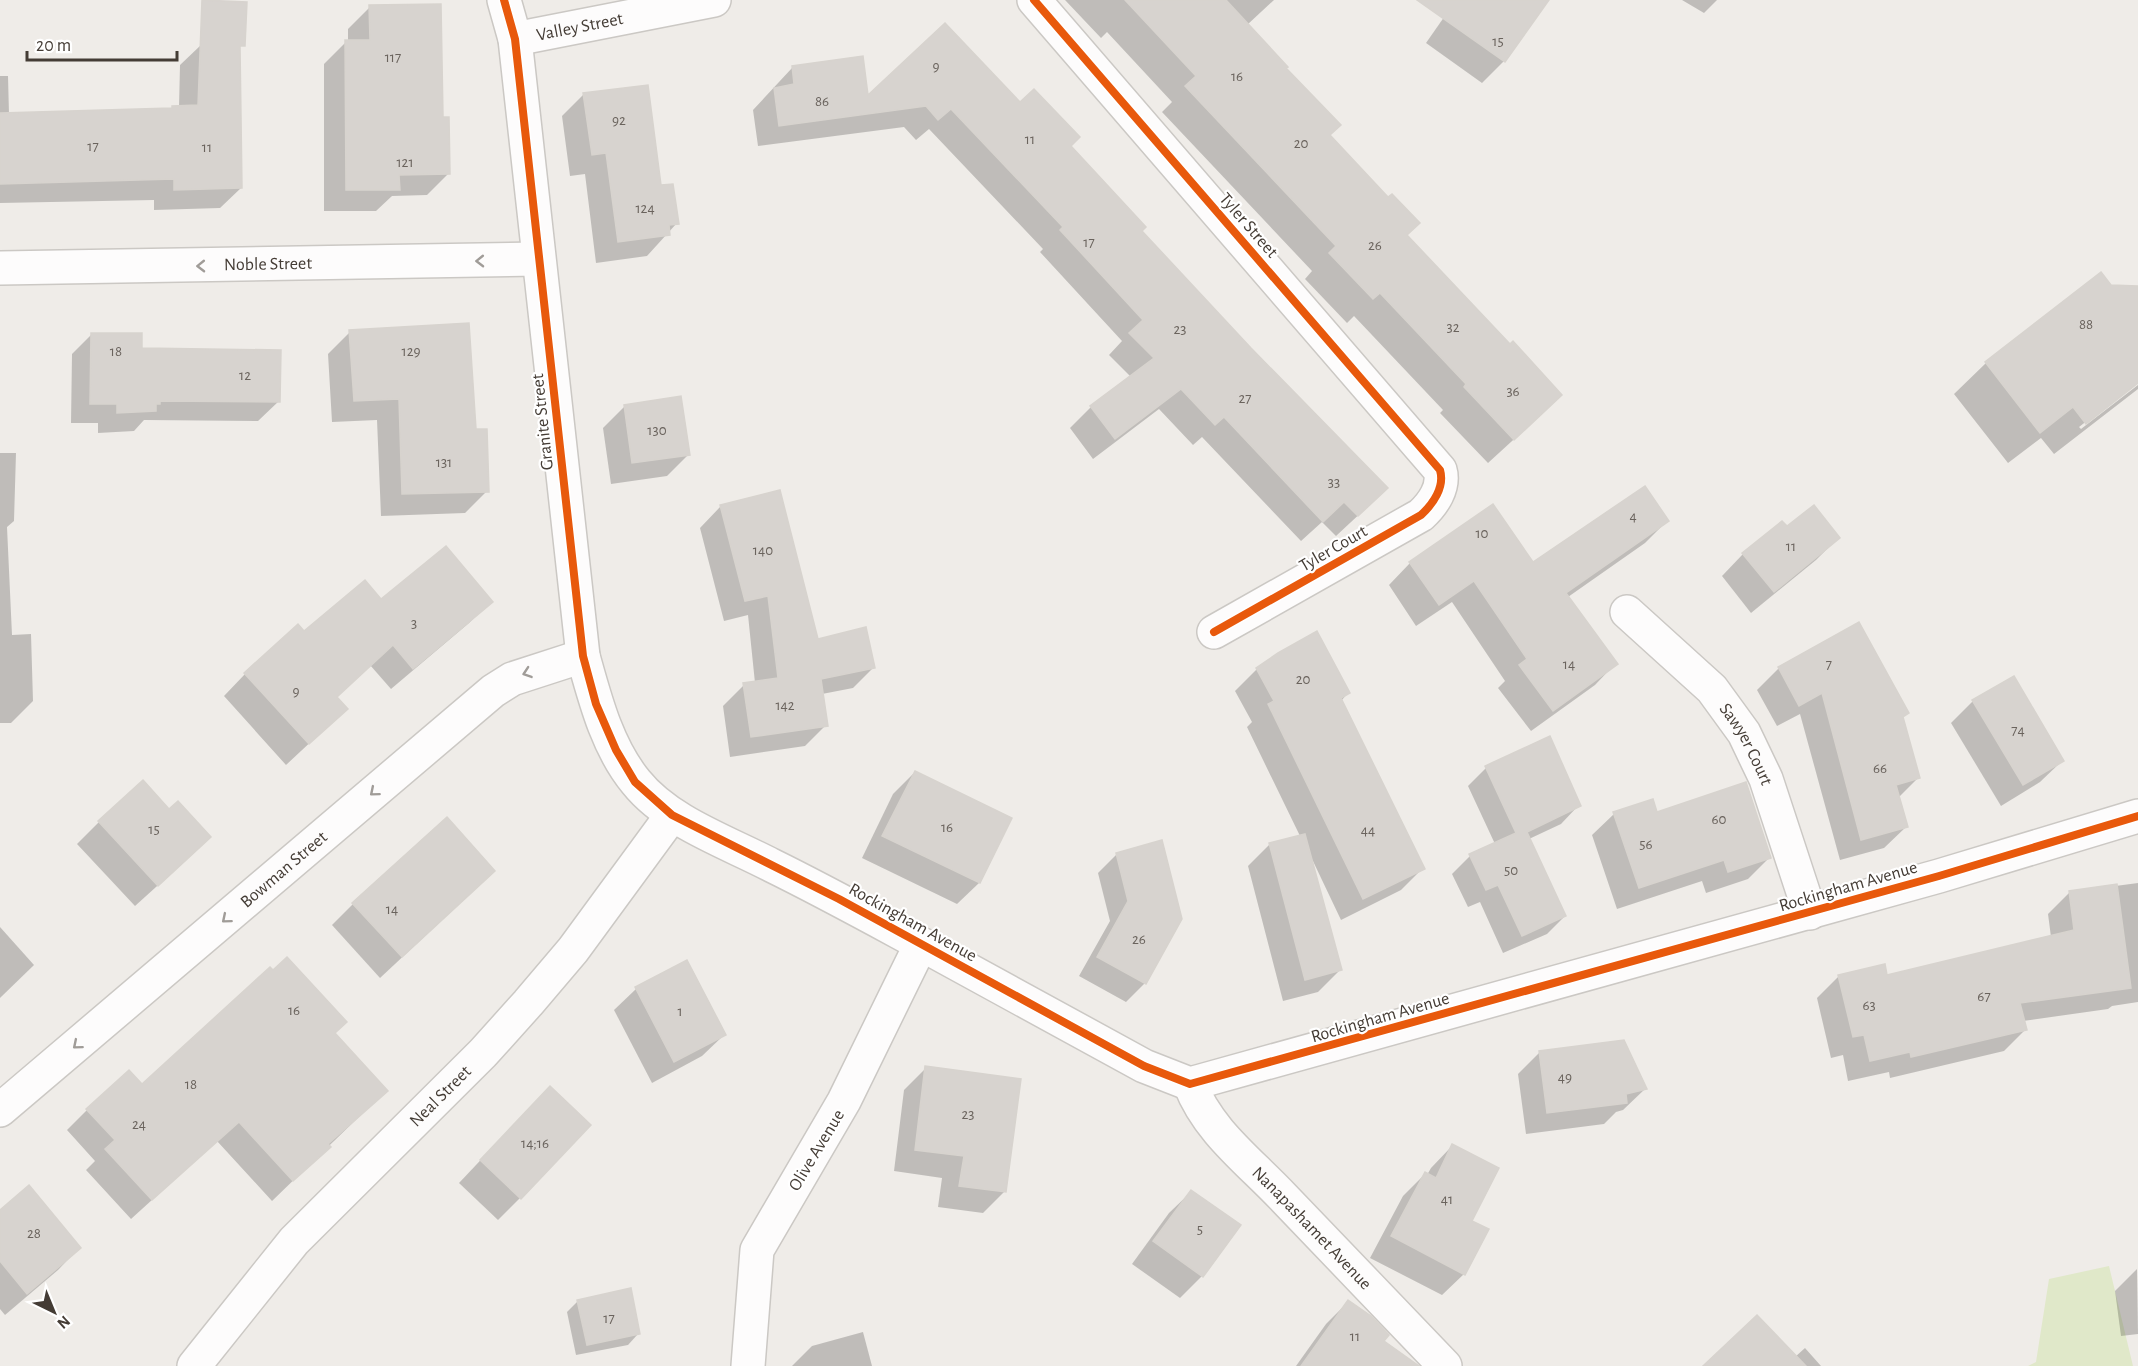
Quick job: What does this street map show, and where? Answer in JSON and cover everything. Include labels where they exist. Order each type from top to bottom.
[{"type":"street","name":"Granite Street","points":[[504,0],[515,39],[583,657],[596,704],[616,750],[635,782],[672,815]]},
{"type":"street","name":"Valley Street","points":[[515,39],[714,0]]},
{"type":"street","name":"Tyler Street","points":[[1034,0],[1440,470]]},
{"type":"street","name":"Noble Street","points":[[0,268],[538,260]]},
{"type":"street","name":"Tyler Court","points":[[1214,632],[1422,515],[1430,507],[1439,491],[1442,476],[1440,470]]},
{"type":"street","name":"Sawyer Court","points":[[1627,612],[1712,689],[1744,733],[1766,779],[1810,913]]},
{"type":"street","name":"Bowman Street","points":[[0,1110],[493,691],[512,679],[583,657]]},
{"type":"street","name":"Rockingham Avenue","points":[[672,815],[839,899],[1144,1066],[1190,1084],[1810,913],[2138,816]]},
{"type":"street","name":"Neal Street","points":[[194,1366],[294,1241],[483,1053],[528,1003],[573,950],[672,815]]},
{"type":"street","name":"Olive Avenue","points":[[748,1366],[757,1250],[844,1101],[921,944]]},
{"type":"street","name":"Nanapashamet Avenue","points":[[1190,1084],[1207,1117],[1240,1155],[1445,1366]]},
{"type":"green space","points":[[2109,1266],[2133,1366],[2028,1366],[2036,1362],[2049,1279]]},
{"type":"building","points":[[202,0],[247,2],[245,46],[240,46],[242,188],[174,190],[174,179],[0,184],[0,113],[172,108],[172,106],[198,105]]},
{"type":"building","points":[[1125,0],[1226,0],[1288,67],[1286,68],[1341,125],[1330,135],[1388,197],[1392,194],[1420,223],[1407,235],[1510,344],[1513,341],[1562,395],[1514,440],[1464,387],[1466,384],[1380,293],[1373,299],[1329,253],[1336,246],[1185,86],[1196,76]]},
{"type":"building","points":[[1417,0],[1549,0],[1505,62]]},
{"type":"building","points":[[441,4],[443,117],[449,117],[450,174],[399,175],[400,190],[346,190],[345,40],[370,40],[369,5]]},
{"type":"building","points":[[945,23],[1020,102],[1034,89],[1080,137],[1071,146],[1146,227],[1142,231],[1251,348],[1388,488],[1358,516],[1344,502],[1323,522],[1224,417],[1215,425],[1181,389],[1115,439],[1090,406],[1154,358],[1129,333],[1143,320],[1060,230],[1063,227],[951,109],[938,120],[926,106],[779,126],[774,88],[794,84],[792,66],[863,56],[868,95]]},
{"type":"building","points":[[648,85],[661,185],[673,184],[679,224],[669,225],[670,235],[618,242],[606,153],[592,155],[583,93]]},
{"type":"building","points":[[2101,272],[2111,285],[2138,286],[2138,383],[2086,424],[2073,407],[2040,433],[1985,362]]},
{"type":"building","points":[[469,323],[476,429],[487,429],[489,492],[402,494],[399,399],[354,401],[349,330]]},
{"type":"building","points":[[91,333],[142,333],[142,348],[281,350],[280,402],[160,401],[160,404],[156,404],[156,411],[117,413],[117,404],[90,404]]},
{"type":"building","points":[[681,396],[690,455],[632,463],[624,405]]},
{"type":"building","points":[[1645,486],[1669,521],[1566,593],[1618,664],[1553,711],[1519,665],[1527,659],[1474,581],[1439,605],[1409,562],[1493,504],[1533,562]]},
{"type":"building","points":[[780,490],[818,639],[866,627],[875,668],[821,679],[828,726],[751,737],[743,683],[778,678],[768,596],[745,601],[720,505]]},
{"type":"building","points":[[1814,505],[1840,538],[1774,592],[1742,553],[1782,521],[1787,526]]},
{"type":"building","points":[[446,546],[493,602],[413,669],[393,645],[337,697],[348,709],[309,744],[244,673],[298,624],[304,631],[365,580],[381,599]]},
{"type":"building","points":[[1859,622],[1909,713],[1903,717],[1920,778],[1896,785],[1908,827],[1861,840],[1822,693],[1799,706],[1778,667]]},
{"type":"building","points":[[1317,631],[1350,693],[1341,698],[1425,869],[1363,899],[1268,704],[1274,701],[1256,668]]},
{"type":"building","points":[[2014,676],[2064,761],[2023,785],[1972,700]]},
{"type":"building","points":[[1550,736],[1581,806],[1527,832],[1566,916],[1522,936],[1498,885],[1486,890],[1469,854],[1516,833],[1485,766]]},
{"type":"building","points":[[915,771],[1012,818],[980,883],[882,836]]},
{"type":"building","points":[[143,780],[169,809],[178,801],[211,837],[158,886],[98,821]]},
{"type":"building","points":[[1746,782],[1771,858],[1728,872],[1724,860],[1639,888],[1613,812],[1653,799],[1657,812]]},
{"type":"building","points":[[447,817],[495,871],[402,957],[352,903]]},
{"type":"building","points":[[1305,834],[1342,970],[1305,980],[1269,843]]},
{"type":"building","points":[[1162,840],[1182,919],[1146,984],[1097,957],[1128,901],[1116,853]]},
{"type":"building","points":[[2117,884],[2131,988],[2020,1003],[2027,1030],[1911,1057],[1910,1052],[1870,1061],[1864,1035],[1853,1037],[1838,975],[1885,964],[1887,975],[2074,930],[2069,891]]},
{"type":"building","points":[[287,957],[347,1022],[335,1033],[388,1091],[328,1144],[331,1147],[293,1181],[239,1122],[152,1200],[105,1149],[115,1140],[86,1109],[129,1070],[142,1084],[270,967],[273,970]]},
{"type":"building","points":[[687,960],[726,1035],[674,1062],[635,987]]},
{"type":"building","points":[[1624,1040],[1647,1089],[1626,1094],[1627,1103],[1547,1113],[1539,1051]]},
{"type":"building","points":[[925,1066],[1021,1079],[1006,1192],[959,1186],[964,1156],[915,1150]]},
{"type":"building","points":[[550,1086],[591,1125],[521,1199],[480,1160]]},
{"type":"building","points":[[1452,1144],[1499,1168],[1472,1221],[1489,1229],[1465,1275],[1391,1236],[1425,1172],[1436,1178]]},
{"type":"building","points":[[29,1185],[81,1248],[27,1294],[0,1261],[0,1210]]},
{"type":"building","points":[[1191,1190],[1241,1225],[1203,1277],[1153,1241]]},
{"type":"building","points":[[631,1288],[640,1334],[587,1345],[577,1300]]},
{"type":"building","points":[[1348,1300],[1371,1316],[1389,1335],[1384,1341],[1419,1366],[1301,1366]]},
{"type":"building","points":[[1757,1315],[1806,1366],[1703,1366]]},
{"type":"cycle path","points":[[504,0],[515,39],[583,656],[596,704],[616,750],[635,782],[672,815],[839,899],[1144,1066],[1190,1084],[1939,876],[2138,816]]},
{"type":"cycle path","points":[[1034,0],[1440,470],[1441,483],[1437,495],[1421,515],[1214,632]]}]
